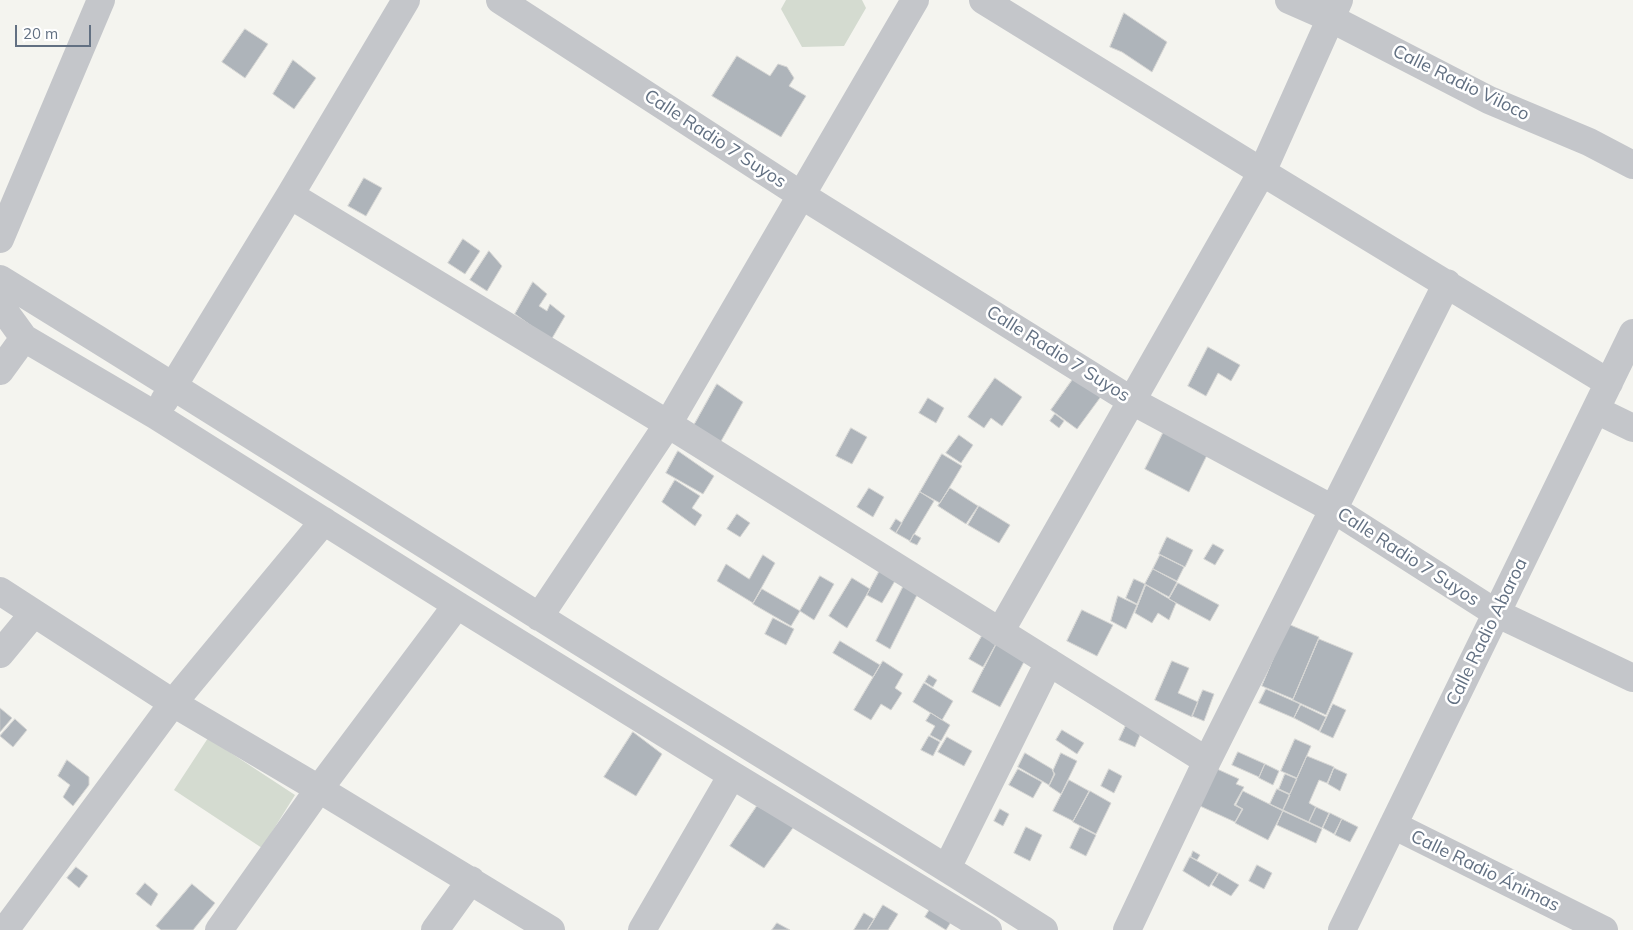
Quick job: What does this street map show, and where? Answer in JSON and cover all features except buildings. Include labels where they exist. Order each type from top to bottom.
[{"type":"street","points":[[0,238],[101,0]]},
{"type":"street","points":[[155,415],[406,0]]},
{"type":"street","name":"Calle Radio 7 Suyos","points":[[500,0],[801,195],[1132,400],[1333,509],[1496,613],[1633,678]]},
{"type":"street","points":[[539,616],[668,424],[914,0]]},
{"type":"street","points":[[983,0],[1609,382]]},
{"type":"street","name":"Calle Radio Viloco","points":[[1288,0],[1334,9],[1489,100],[1589,142],[1633,165]]},
{"type":"street","points":[[1000,632],[1262,172],[1334,9]]},
{"type":"street","points":[[290,194],[668,424],[1207,761]]},
{"type":"street","points":[[0,279],[173,385],[539,616],[1044,930]]},
{"type":"street","points":[[1127,930],[1207,761],[1447,283]]},
{"type":"street","points":[[0,305],[24,338],[155,415],[457,605],[988,930]]},
{"type":"street","name":"Calle Radio Abaroa","points":[[1342,930],[1633,333]]},
{"type":"street","points":[[0,371],[24,338]]},
{"type":"street","points":[[1596,410],[1633,428]]},
{"type":"street","points":[[4,930],[173,703],[324,521]]},
{"type":"street","points":[[0,590],[173,703],[318,788],[551,930]]},
{"type":"street","points":[[219,930],[318,788],[457,605]]},
{"type":"street","points":[[0,654],[34,613]]},
{"type":"street","points":[[561,668],[578,640]]},
{"type":"street","points":[[947,868],[1048,662]]},
{"type":"street","points":[[642,930],[732,775]]},
{"type":"street","name":"Calle Radio Ánimas","points":[[1393,826],[1604,930]]},
{"type":"street","points":[[435,930],[471,880]]},
{"type":"shaded area","points":[[786,0],[862,0],[866,8],[844,46],[802,47],[781,9]]},
{"type":"shaded area","points":[[208,738],[295,795],[262,848],[174,790]]}]
